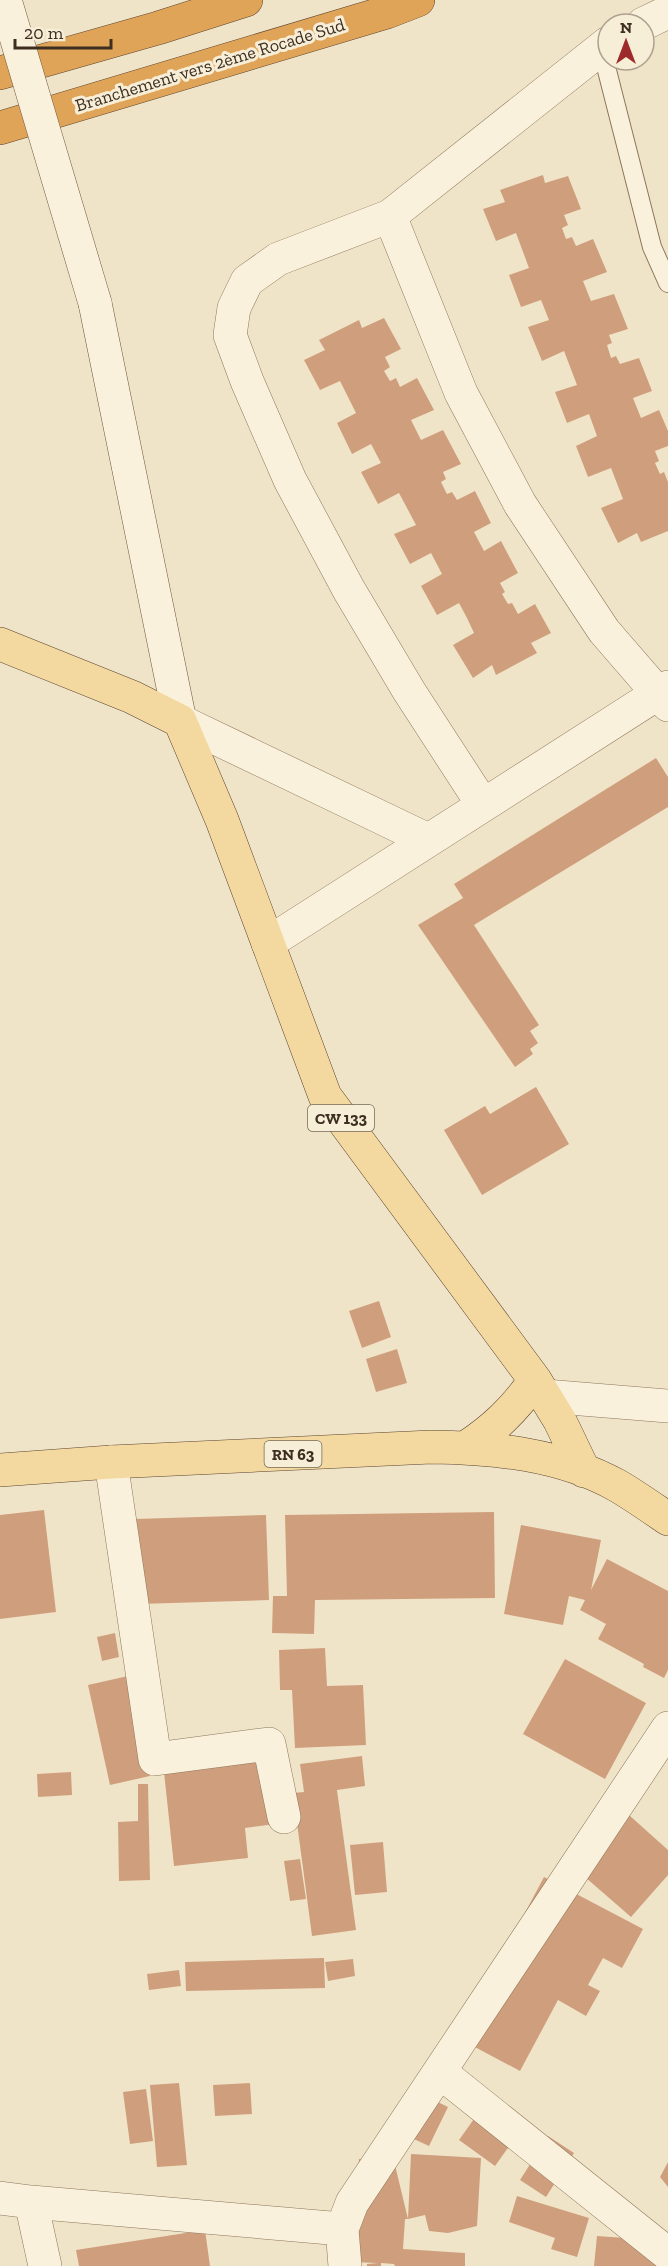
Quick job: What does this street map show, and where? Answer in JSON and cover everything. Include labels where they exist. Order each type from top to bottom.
[{"type":"highway","points":[[0,73],[158,28],[246,0]]},
{"type":"highway","name":"Branchement vers 2ème Rocade Sud","points":[[0,128],[387,12],[418,0]]},
{"type":"main road","points":[[0,644],[132,696],[180,721]]},
{"type":"main road","name":"CW 133","points":[[180,721],[222,820],[325,1096],[540,1388],[584,1471]]},
{"type":"main road","points":[[465,1448],[540,1388]]},
{"type":"main road","name":"RN 63","points":[[0,1470],[111,1462],[419,1448],[465,1448],[548,1459],[584,1471],[617,1486],[668,1519]]},
{"type":"street","name":"CW 133","points":[[5,0],[95,303],[180,721]]},
{"type":"street","points":[[483,805],[409,691],[349,590],[290,480],[246,381],[230,335],[234,308],[247,281],[278,259],[390,216],[596,51]]},
{"type":"street","points":[[268,943],[483,805],[664,695],[604,631],[520,504],[461,393],[390,216]]},
{"type":"street","points":[[180,721],[428,840]]},
{"type":"street","points":[[540,1388],[668,1406]]},
{"type":"street","points":[[111,1462],[155,1759],[269,1744],[284,1817]]},
{"type":"street","points":[[345,2266],[342,2229],[352,2203],[668,1728]]},
{"type":"street","points":[[440,2072],[668,2254]]},
{"type":"street","points":[[45,2266],[16,2200],[342,2229]]},
{"type":"lane","points":[[610,72],[652,247],[668,283]]},
{"type":"building","points":[[543,175],[545,183],[568,176],[581,209],[564,215],[568,225],[562,228],[566,239],[572,237],[576,246],[593,239],[607,272],[583,281],[591,301],[614,294],[628,329],[609,335],[612,343],[607,345],[611,358],[616,356],[620,364],[639,358],[652,391],[633,398],[641,418],[659,410],[668,431],[668,446],[655,451],[659,461],[655,463],[660,474],[664,472],[668,482],[668,531],[641,542],[637,533],[618,543],[601,508],[623,499],[611,468],[588,477],[576,446],[597,436],[589,414],[567,423],[555,392],[577,385],[564,351],[542,361],[528,327],[549,320],[541,300],[521,307],[509,275],[529,268],[516,233],[496,241],[483,209],[505,202],[500,190]]},
{"type":"building","points":[[384,318],[401,349],[385,357],[390,367],[384,371],[390,381],[396,378],[400,387],[417,378],[434,410],[411,420],[421,440],[443,430],[461,464],[443,472],[446,479],[441,482],[447,494],[452,492],[457,500],[475,491],[491,523],[474,532],[484,551],[501,541],[518,573],[500,583],[505,592],[502,594],[508,604],[512,603],[518,614],[535,604],[551,633],[531,643],[537,653],[496,675],[492,665],[473,678],[453,645],[474,633],[467,618],[459,603],[437,615],[421,586],[442,574],[431,553],[410,564],[394,534],[416,525],[399,493],[378,504],[361,472],[381,463],[371,444],[352,454],[337,423],[356,413],[340,381],[320,390],[304,360],[325,350],[319,340],[359,320],[362,328]]},
{"type":"building","points":[[656,758],[668,777],[668,807],[474,925],[539,1025],[530,1031],[538,1043],[530,1049],[533,1054],[515,1067],[418,925],[463,898],[454,884]]},
{"type":"building","points":[[536,1087],[569,1144],[482,1195],[444,1130],[485,1106],[490,1114]]},
{"type":"building","points":[[379,1301],[391,1337],[362,1348],[349,1311]]},
{"type":"building","points":[[397,1349],[407,1383],[376,1392],[366,1359]]},
{"type":"building","points":[[44,1510],[56,1612],[0,1619],[0,1515]]},
{"type":"building","points":[[494,1512],[495,1598],[315,1600],[314,1634],[272,1633],[273,1596],[287,1596],[285,1515]]},
{"type":"building","points":[[266,1515],[269,1600],[138,1604],[135,1519]]},
{"type":"building","points":[[521,1525],[601,1540],[591,1590],[607,1559],[668,1591],[668,1670],[664,1678],[643,1667],[644,1664],[598,1639],[606,1624],[580,1610],[585,1600],[569,1596],[563,1625],[504,1614]]},
{"type":"building","points":[[115,1633],[119,1657],[102,1661],[97,1637]]},
{"type":"building","points":[[325,1648],[327,1686],[363,1685],[366,1745],[295,1748],[292,1690],[280,1690],[279,1650]]},
{"type":"building","points":[[565,1659],[646,1703],[605,1779],[523,1734]]},
{"type":"building","points":[[128,1676],[150,1776],[110,1785],[88,1685]]},
{"type":"building","points":[[266,1742],[275,1824],[245,1828],[248,1858],[174,1866],[162,1753]]},
{"type":"building","points":[[362,1756],[365,1786],[337,1790],[356,1930],[312,1936],[293,1793],[304,1792],[300,1764]]},
{"type":"building","points":[[71,1772],[72,1795],[38,1797],[37,1774]]},
{"type":"building","points":[[138,1784],[148,1784],[150,1880],[119,1881],[118,1822],[138,1821]]},
{"type":"building","points":[[629,1815],[668,1850],[668,1875],[631,1917],[570,1864]]},
{"type":"building","points":[[383,1842],[387,1892],[355,1895],[350,1845]]},
{"type":"building","points":[[300,1859],[306,1899],[290,1901],[284,1861]]},
{"type":"building","points":[[544,1877],[643,1929],[622,1968],[603,1958],[588,1985],[600,1991],[586,2016],[558,2000],[520,2071],[458,2038]]},
{"type":"building","points":[[324,1958],[325,1988],[186,1991],[185,1962]]},
{"type":"building","points":[[353,1959],[355,1976],[328,1981],[325,1962]]},
{"type":"building","points":[[179,1970],[181,1986],[149,1990],[147,1974]]},
{"type":"building","points":[[179,2083],[187,2165],[157,2167],[150,2085]]},
{"type":"building","points":[[250,2083],[252,2114],[215,2116],[213,2085]]},
{"type":"building","points":[[409,2088],[448,2107],[429,2146],[390,2128]]},
{"type":"building","points":[[146,2089],[153,2141],[130,2144],[123,2092]]},
{"type":"building","points":[[491,2095],[527,2121],[495,2166],[459,2140]]},
{"type":"building","points":[[548,2136],[574,2153],[546,2197],[520,2180]]},
{"type":"building","points":[[411,2154],[481,2158],[477,2226],[448,2233],[429,2231],[425,2215],[408,2219]]},
{"type":"building","points":[[359,2159],[394,2161],[408,2219],[405,2219],[403,2249],[465,2253],[465,2266],[395,2266],[381,2263],[381,2266],[367,2266],[367,2264],[378,2263],[352,2262]]},
{"type":"building","points":[[668,2162],[668,2187],[660,2177]]},
{"type":"building","points":[[517,2196],[589,2218],[577,2257],[551,2249],[555,2238],[509,2222]]},
{"type":"building","points":[[205,2230],[210,2266],[79,2266],[76,2250]]},
{"type":"building","points":[[597,2236],[668,2241],[668,2266],[594,2266]]}]
